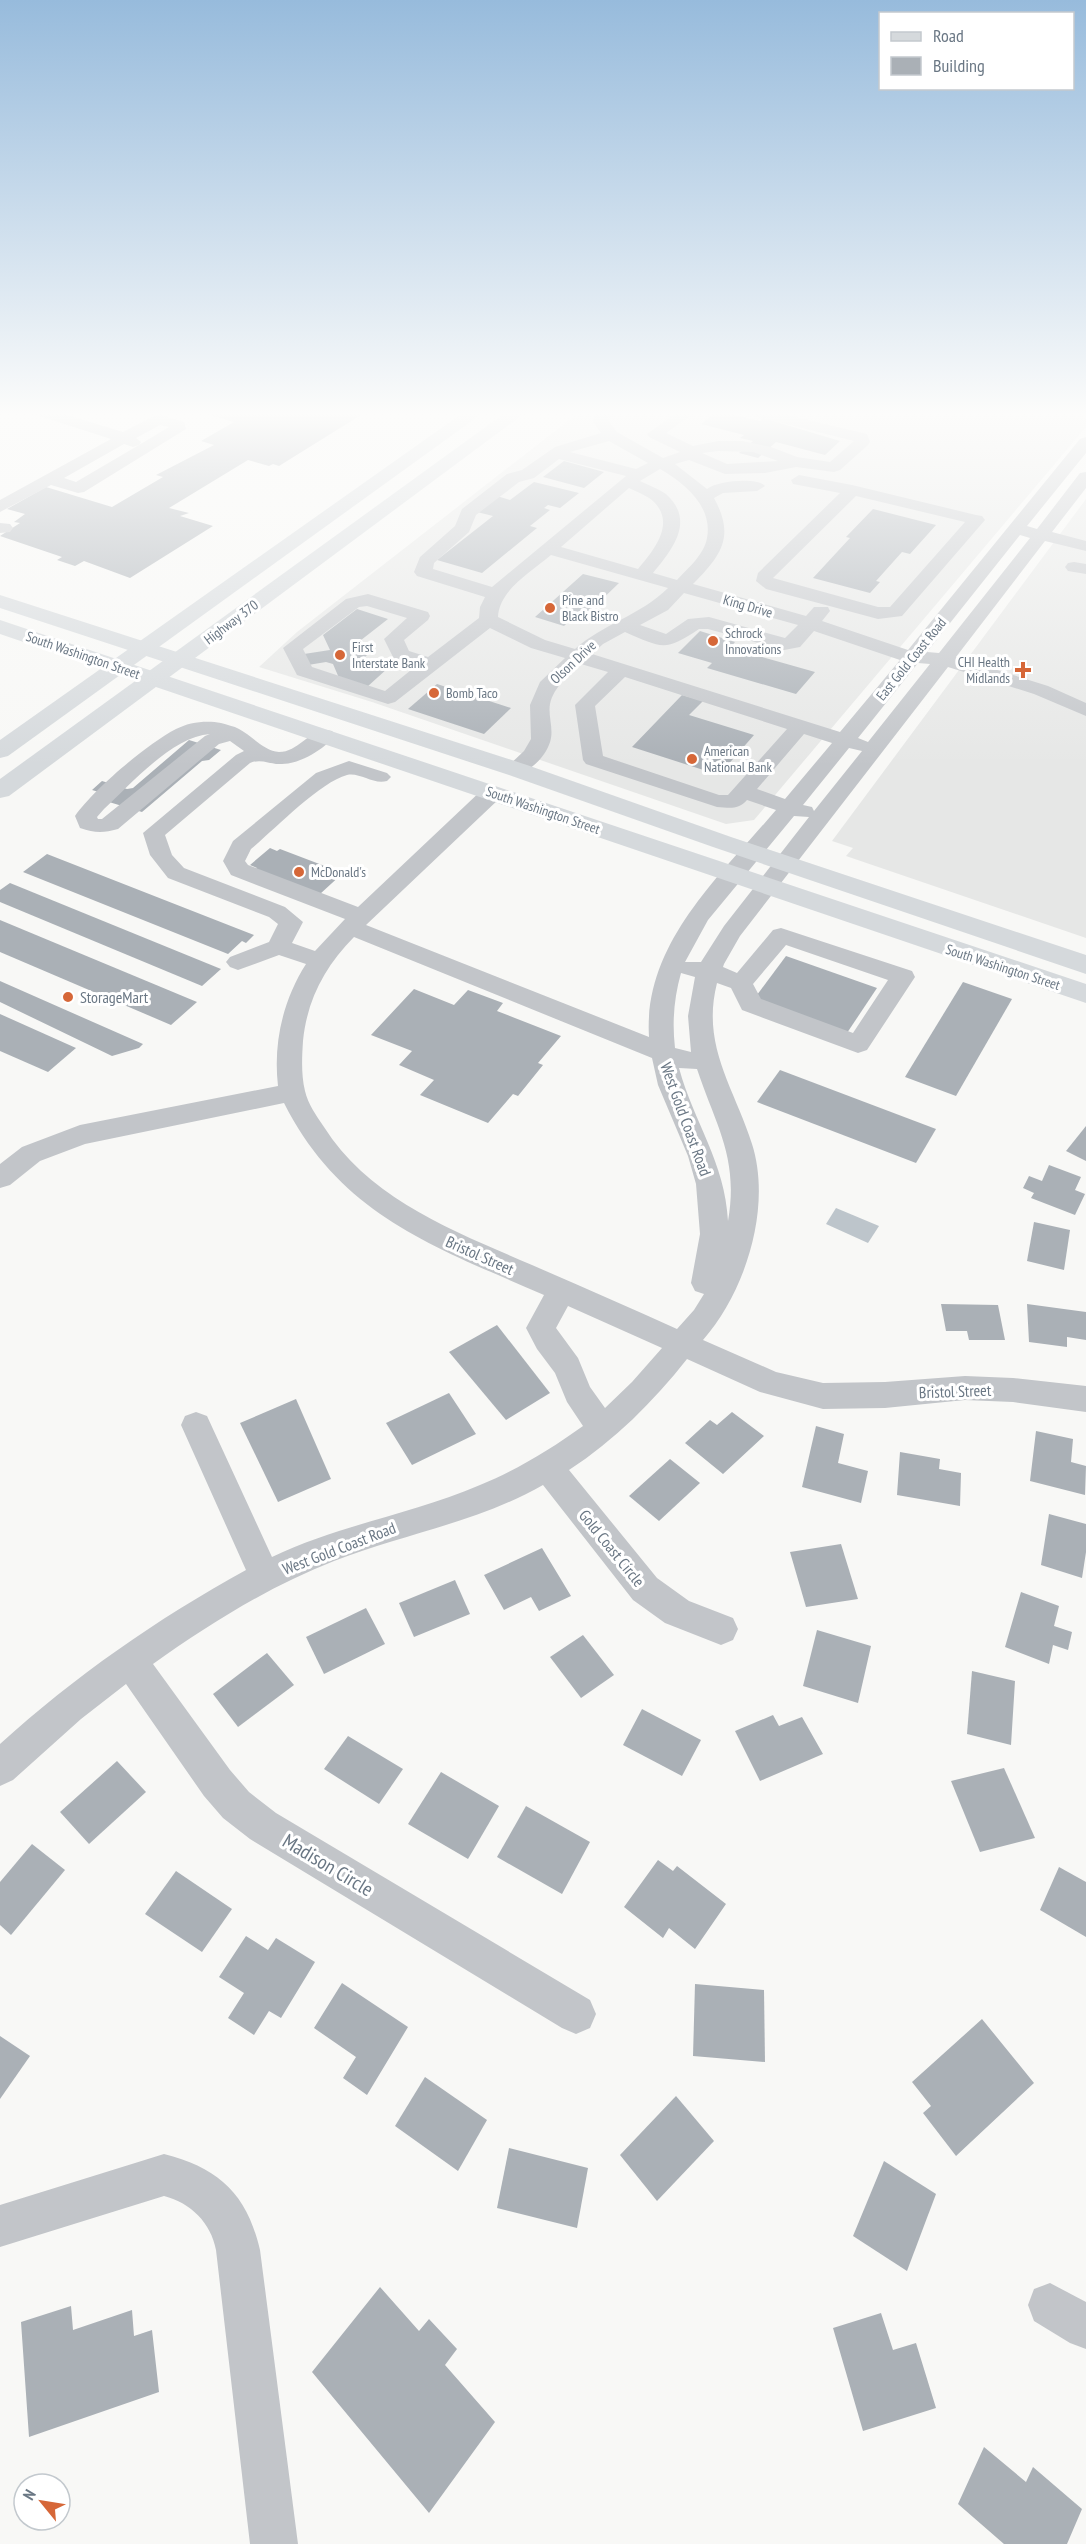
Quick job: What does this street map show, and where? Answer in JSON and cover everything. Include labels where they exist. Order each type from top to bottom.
[{"type":"main road","points":[[160,654],[326,529]]},
{"type":"main road","name":"Highway 370","points":[[0,791],[135,673],[345,529]]},
{"type":"main road","name":"South Washington Street","points":[[0,601],[515,770],[1086,964]]},
{"type":"main road","name":"South Washington Street","points":[[0,627],[1086,994]]},
{"type":"main road","name":"Highway 370","points":[[0,751],[135,673],[160,654]]},
{"type":"main road","points":[[0,776],[94,707],[135,673]]},
{"type":"main road","points":[[325,735],[453,760],[492,773],[515,770]]},
{"type":"main road","points":[[492,793],[514,785],[529,786],[644,823],[666,823]]},
{"type":"street","points":[[463,529],[426,561],[407,573],[408,582],[495,601]]},
{"type":"street","points":[[429,664],[401,655],[394,639],[421,616],[368,600],[353,603],[293,648],[304,671],[388,698],[429,664],[573,529]]},
{"type":"street","points":[[642,575],[666,547],[671,529]]},
{"type":"street","name":"Olson Drive","points":[[515,770],[532,755],[541,739],[540,705],[545,689],[576,656],[604,635],[654,611],[681,586],[703,564],[716,539],[716,529]]},
{"type":"street","points":[[813,529],[764,577],[771,585],[878,613],[895,612],[968,529]]},
{"type":"street","points":[[1015,529],[1086,546]]},
{"type":"street","name":"East Gold Coast Road","points":[[734,875],[1015,529]]},
{"type":"street","name":"East Gold Coast Road","points":[[766,886],[1046,529]]},
{"type":"street","name":"King Drive","points":[[549,549],[810,623],[940,665],[1039,704],[1057,708],[1085,708]]},
{"type":"street","points":[[426,561],[495,601],[537,644],[875,749]]},
{"type":"street","points":[[624,625],[660,640],[671,639],[695,623],[709,623],[784,644],[793,643],[831,601]]},
{"type":"street","points":[[622,670],[585,705],[593,760],[717,801],[733,802],[801,726]]},
{"type":"street","points":[[234,734],[212,740],[110,824],[100,827],[88,824],[86,816],[96,804],[172,741],[192,729],[210,727],[234,734],[249,743],[257,753],[271,758],[287,758],[302,754],[325,735]]},
{"type":"street","points":[[257,753],[243,759],[154,833],[155,844],[164,861],[176,873],[277,912],[291,922],[278,947]]},
{"type":"street","points":[[380,777],[349,767],[323,777],[242,846],[234,861],[239,870],[355,922],[662,1052],[682,1060],[706,1061]]},
{"type":"street","points":[[743,792],[822,817]]},
{"type":"street","name":"Bristol Street","points":[[492,793],[355,922],[319,960],[297,1003],[291,1033],[292,1092],[318,1141],[336,1164],[373,1198],[403,1218],[438,1236],[771,1383],[823,1395],[885,1395],[965,1388],[1013,1390],[1086,1399]]},
{"type":"street","name":"West Gold Coast Road","points":[[682,1344],[703,1293],[713,1251],[714,1216],[710,1184],[701,1150],[669,1082],[662,1052],[664,989],[670,965],[687,932],[734,875]]},
{"type":"street","name":"West Gold Coast Road","points":[[0,1768],[83,1695],[202,1612],[303,1559],[491,1495],[548,1467],[602,1429],[640,1396],[710,1310],[726,1270],[744,1204],[745,1174],[739,1147],[730,1116],[706,1061],[701,1019],[703,994],[709,971],[732,931],[766,886]]},
{"type":"street","points":[[670,965],[709,971],[741,982],[751,1004],[858,1044],[903,977],[782,935],[741,982]]},
{"type":"street","points":[[238,962],[278,947],[319,960]]},
{"type":"street","points":[[0,1178],[31,1154],[80,1135],[292,1092]]},
{"type":"street","points":[[561,1291],[541,1329],[547,1341],[567,1366],[578,1394],[602,1429]]},
{"type":"street","points":[[196,1425],[265,1577]]},
{"type":"street","name":"Gold Coast Circle","points":[[548,1467],[645,1589],[677,1612],[721,1629]]},
{"type":"street","name":"Madison Circle","points":[[130,1661],[236,1805],[263,1826],[576,2014]]},
{"type":"street","points":[[0,2226],[165,2175],[184,2179],[203,2191],[219,2206],[231,2224],[238,2250],[274,2544]]},
{"type":"shaded area","points":[[430,529],[1000,529],[754,820],[726,824],[372,702],[259,667],[297,632]]},
{"type":"shaded area","name":"CHI Health Midlands","points":[[1064,529],[1086,529],[1086,938],[846,856],[853,848],[832,841]]},
{"type":"shaded area","points":[[836,1208],[879,1226],[868,1243],[826,1224]]},
{"type":"building","points":[[11,529],[209,529],[130,578],[84,561],[75,566],[57,560],[62,557],[0,536]]},
{"type":"building","points":[[477,529],[536,529],[482,573],[437,560]]},
{"type":"building","points":[[854,529],[933,529],[910,554],[902,552],[876,581],[880,582],[870,593],[813,578],[850,538],[846,537]]},
{"type":"building","points":[[583,574],[619,583],[589,612],[581,610],[564,626],[535,617]]},
{"type":"building","points":[[357,609],[388,619],[356,644],[363,647],[367,655],[362,660],[388,668],[367,687],[339,678],[333,664],[326,662],[308,665],[304,654],[330,650],[323,635]]},
{"type":"building","points":[[700,631],[735,642],[730,648],[815,672],[796,694],[707,668],[712,663],[678,653]]},
{"type":"building","points":[[437,684],[511,708],[484,734],[408,709]]},
{"type":"building","points":[[682,695],[703,701],[689,715],[754,735],[719,775],[632,747]]},
{"type":"building","points":[[189,740],[221,750],[209,760],[202,761],[142,812],[109,802],[115,797],[92,790],[102,781],[127,789],[133,788]]},
{"type":"building","name":"McDonald's","points":[[270,848],[277,851],[280,849],[343,873],[320,894],[254,871],[257,868],[250,865]]},
{"type":"building","points":[[47,854],[254,935],[246,943],[242,941],[228,954],[23,872]]},
{"type":"building","points":[[10,883],[221,969],[202,986],[0,902],[0,890]]},
{"type":"building","points":[[0,920],[197,1002],[171,1025],[0,952]]},
{"type":"building","points":[[786,956],[877,988],[847,1033],[754,999]]},
{"type":"building","points":[[0,981],[143,1044],[139,1048],[112,1056],[0,1002]]},
{"type":"building","points":[[963,982],[1012,999],[956,1096],[905,1077]]},
{"type":"building","points":[[414,989],[454,1005],[468,990],[503,1003],[497,1011],[561,1036],[538,1063],[543,1065],[518,1096],[513,1094],[488,1123],[420,1095],[434,1080],[399,1065],[412,1051],[371,1035]]},
{"type":"building","points":[[0,1014],[76,1048],[48,1072],[0,1051]]},
{"type":"building","points":[[780,1070],[936,1129],[916,1163],[757,1102]]},
{"type":"building","points":[[1086,1126],[1086,1161],[1066,1151]]},
{"type":"building","points":[[1049,1165],[1081,1177],[1075,1190],[1085,1194],[1075,1215],[1031,1198],[1034,1193],[1023,1188],[1029,1176],[1042,1181]]},
{"type":"building","points":[[1034,1222],[1070,1230],[1064,1270],[1027,1261]]},
{"type":"building","points":[[941,1304],[998,1305],[1005,1340],[969,1340],[967,1331],[946,1331]]},
{"type":"building","points":[[1027,1304],[1086,1312],[1086,1340],[1067,1337],[1067,1347],[1029,1342]]},
{"type":"building","points":[[497,1325],[550,1393],[506,1420],[449,1352]]},
{"type":"building","points":[[449,1393],[476,1434],[412,1465],[386,1423]]},
{"type":"building","points":[[296,1399],[331,1479],[278,1502],[240,1423]]},
{"type":"building","points":[[732,1412],[764,1436],[723,1474],[685,1443],[710,1420],[717,1425]]},
{"type":"building","points":[[816,1426],[844,1434],[838,1463],[868,1471],[861,1503],[802,1487]]},
{"type":"building","points":[[1036,1431],[1073,1439],[1071,1462],[1086,1466],[1085,1495],[1030,1481]]},
{"type":"building","points":[[900,1452],[940,1459],[939,1469],[961,1473],[960,1506],[897,1495]]},
{"type":"building","points":[[670,1459],[700,1483],[659,1521],[629,1496]]},
{"type":"building","points":[[1049,1514],[1086,1524],[1086,1552],[1082,1578],[1041,1565]]},
{"type":"building","points":[[841,1544],[858,1599],[806,1607],[790,1552]]},
{"type":"building","points":[[542,1548],[571,1596],[539,1611],[531,1597],[504,1610],[484,1575]]},
{"type":"building","points":[[455,1580],[470,1614],[414,1637],[399,1603]]},
{"type":"building","points":[[1021,1592],[1059,1606],[1054,1626],[1072,1632],[1068,1650],[1053,1645],[1049,1664],[1005,1647]]},
{"type":"building","points":[[366,1608],[385,1644],[324,1674],[306,1637]]},
{"type":"building","points":[[817,1630],[871,1646],[858,1703],[803,1686]]},
{"type":"building","points":[[583,1635],[614,1675],[581,1698],[550,1657]]},
{"type":"building","points":[[267,1653],[294,1685],[238,1727],[213,1694]]},
{"type":"building","points":[[972,1671],[1015,1681],[1011,1745],[967,1734]]},
{"type":"building","points":[[642,1709],[701,1740],[682,1776],[623,1745]]},
{"type":"building","points":[[773,1715],[779,1726],[802,1717],[823,1754],[760,1781],[735,1731]]},
{"type":"building","points":[[348,1736],[403,1769],[379,1804],[324,1769]]},
{"type":"building","points":[[117,1761],[146,1792],[89,1844],[60,1812]]},
{"type":"building","points":[[1004,1768],[1035,1838],[980,1852],[951,1781]]},
{"type":"building","points":[[441,1772],[499,1806],[468,1859],[408,1824]]},
{"type":"building","points":[[526,1806],[590,1842],[562,1894],[497,1857]]},
{"type":"building","points":[[32,1844],[65,1870],[11,1935],[0,1925],[0,1882]]},
{"type":"building","points":[[658,1860],[673,1871],[677,1866],[726,1904],[695,1949],[669,1928],[663,1938],[624,1907]]},
{"type":"building","points":[[1059,1867],[1086,1882],[1086,1937],[1040,1910]]},
{"type":"building","points":[[176,1871],[232,1909],[202,1952],[145,1914]]},
{"type":"building","points":[[246,1936],[268,1950],[276,1938],[315,1962],[281,2018],[269,2011],[254,2035],[228,2018],[244,1993],[219,1977]]},
{"type":"building","points":[[342,1983],[408,2027],[367,2095],[343,2078],[356,2057],[314,2028]]},
{"type":"building","points":[[695,1984],[764,1990],[765,2062],[693,2056]]},
{"type":"building","points":[[982,2019],[1034,2083],[956,2156],[923,2113],[931,2106],[912,2082]]},
{"type":"building","points":[[0,2036],[30,2056],[0,2099]]},
{"type":"building","points":[[425,2077],[487,2120],[458,2171],[395,2126]]},
{"type":"building","points":[[676,2096],[714,2141],[657,2201],[620,2155]]},
{"type":"building","points":[[509,2148],[588,2168],[577,2228],[497,2208]]},
{"type":"building","points":[[884,2161],[936,2194],[907,2271],[853,2236]]},
{"type":"building","points":[[380,2287],[419,2331],[429,2319],[457,2349],[445,2365],[495,2422],[429,2513],[312,2372]]},
{"type":"building","points":[[71,2306],[73,2330],[132,2310],[134,2336],[152,2330],[159,2392],[29,2437],[21,2322]]},
{"type":"building","points":[[881,2313],[893,2350],[916,2343],[936,2408],[863,2431],[833,2328]]},
{"type":"building","points":[[984,2447],[1026,2482],[1033,2467],[1082,2509],[1067,2544],[1004,2544],[958,2504]]},
{"type":"place","name":"Pine and Black Bistro","points":[[550,608]]},
{"type":"place","name":"Schrock Innovations","points":[[713,641]]},
{"type":"place","name":"First Interstate Bank","points":[[340,655]]},
{"type":"place","name":"CHI Health Midlands","points":[[1023,670]]},
{"type":"place","name":"Bomb Taco","points":[[434,693]]},
{"type":"place","name":"American National Bank","points":[[692,759]]},
{"type":"place","name":"McDonald's","points":[[299,872]]},
{"type":"place","name":"StorageMart","points":[[68,997]]}]
